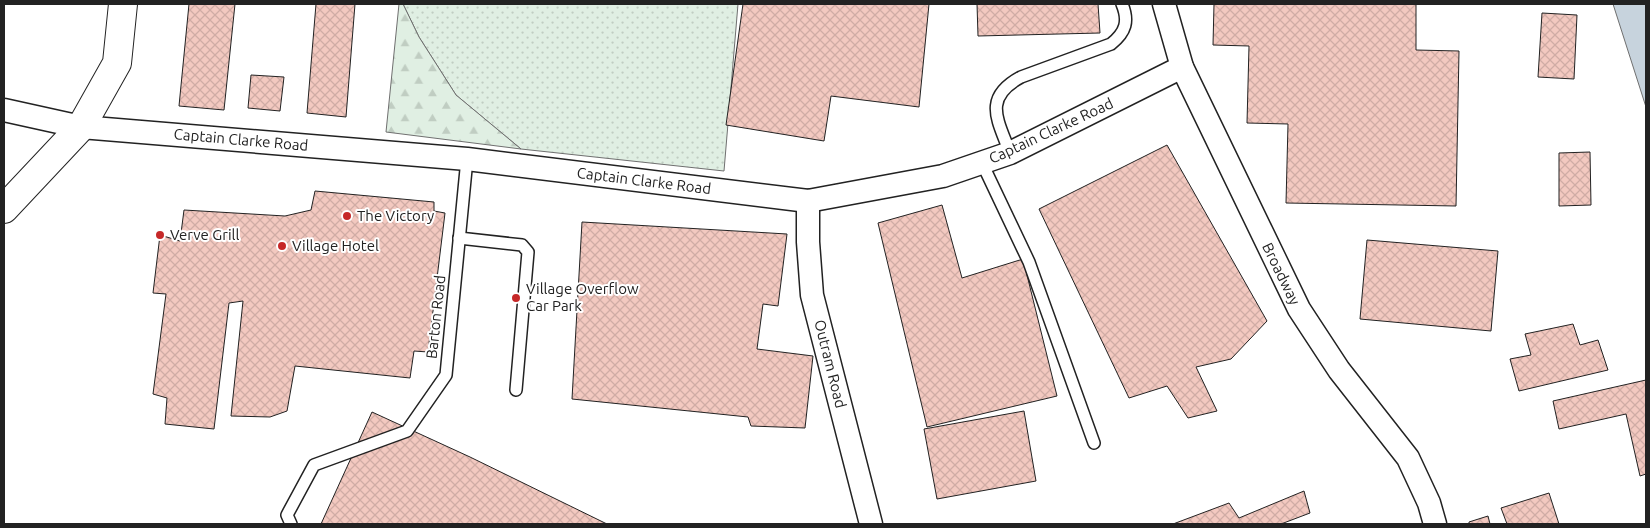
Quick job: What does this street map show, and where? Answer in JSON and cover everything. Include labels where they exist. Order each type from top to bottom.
[{"type":"main road","points":[[4,209],[81,127],[118,62],[123,4]]},
{"type":"street","name":"Broadway","points":[[1164,4],[1182,67],[1299,309],[1339,370],[1408,458],[1429,503],[1435,524]]},
{"type":"street","name":"Captain Clarke Road","points":[[4,110],[81,127],[467,159],[808,201],[942,176],[1010,153],[1182,67]]},
{"type":"street","name":"Outram Road","points":[[808,201],[808,242],[812,295],[871,524]]},
{"type":"lane","points":[[1010,153],[995,114],[999,95],[1009,83],[1020,77],[1111,44],[1118,39],[1126,26],[1127,17],[1122,4]]},
{"type":"lane","name":"Barton Road","points":[[289,519],[314,465],[407,430],[446,375],[467,159]]},
{"type":"lane","points":[[982,163],[1029,262],[1094,443]]},
{"type":"lane","points":[[459,238],[522,245],[528,252],[516,390]]},
{"type":"green space","points":[[399,4],[403,4],[419,37],[456,95],[521,149],[386,132]]},
{"type":"green space","points":[[403,4],[738,4],[724,171],[521,149],[456,95],[419,37]]},
{"type":"shaded area","points":[[1613,4],[1646,4],[1646,107]]},
{"type":"building","points":[[189,4],[235,4],[224,110],[179,106]]},
{"type":"building","points":[[316,4],[355,4],[346,117],[307,113]]},
{"type":"building","points":[[743,4],[929,4],[919,107],[831,96],[824,141],[726,125]]},
{"type":"building","points":[[977,4],[1098,4],[1100,33],[978,36]]},
{"type":"building","points":[[1214,4],[1416,4],[1416,50],[1459,51],[1456,206],[1286,203],[1288,124],[1247,123],[1249,46],[1213,45]]},
{"type":"building","points":[[1542,13],[1577,15],[1574,79],[1538,77]]},
{"type":"building","points":[[251,75],[284,77],[280,111],[248,108]]},
{"type":"building","points":[[1167,145],[1267,321],[1231,359],[1196,367],[1217,411],[1188,418],[1167,386],[1129,398],[1039,209]]},
{"type":"building","points":[[1590,152],[1591,205],[1559,206],[1559,153]]},
{"type":"building","points":[[315,191],[434,202],[434,211],[445,213],[428,352],[414,351],[410,378],[295,366],[287,411],[270,417],[231,416],[243,301],[229,303],[214,429],[165,424],[167,398],[153,394],[166,294],[153,293],[160,235],[180,241],[184,210],[285,216],[311,210]]},
{"type":"building","points":[[942,205],[962,278],[1023,259],[1057,396],[927,427],[878,223]]},
{"type":"building","points":[[582,222],[787,234],[778,306],[763,304],[757,349],[813,356],[805,428],[751,426],[748,417],[572,399]]},
{"type":"building","points":[[1367,240],[1498,251],[1491,331],[1360,319]]},
{"type":"building","points":[[1573,324],[1580,345],[1598,340],[1608,370],[1519,391],[1510,359],[1531,355],[1525,334]]},
{"type":"building","points":[[1646,380],[1646,474],[1640,476],[1626,414],[1559,429],[1553,401]]},
{"type":"building","points":[[1024,411],[1036,481],[937,499],[924,429]]},
{"type":"building","points":[[372,412],[470,457],[607,524],[321,524]]},
{"type":"building","points":[[1304,491],[1310,513],[1281,524],[1173,524],[1229,503],[1239,518]]},
{"type":"building","points":[[1549,493],[1559,524],[1507,524],[1501,508]]},
{"type":"building","points":[[1488,516],[1490,524],[1469,524],[1469,522]]},
{"type":"place","name":"The Victory","points":[[347,216]]},
{"type":"place","name":"Verve Grill","points":[[160,235]]},
{"type":"place","name":"Village Hotel","points":[[282,246]]},
{"type":"place","name":"Village Overflow Car Park","points":[[516,298]]}]
